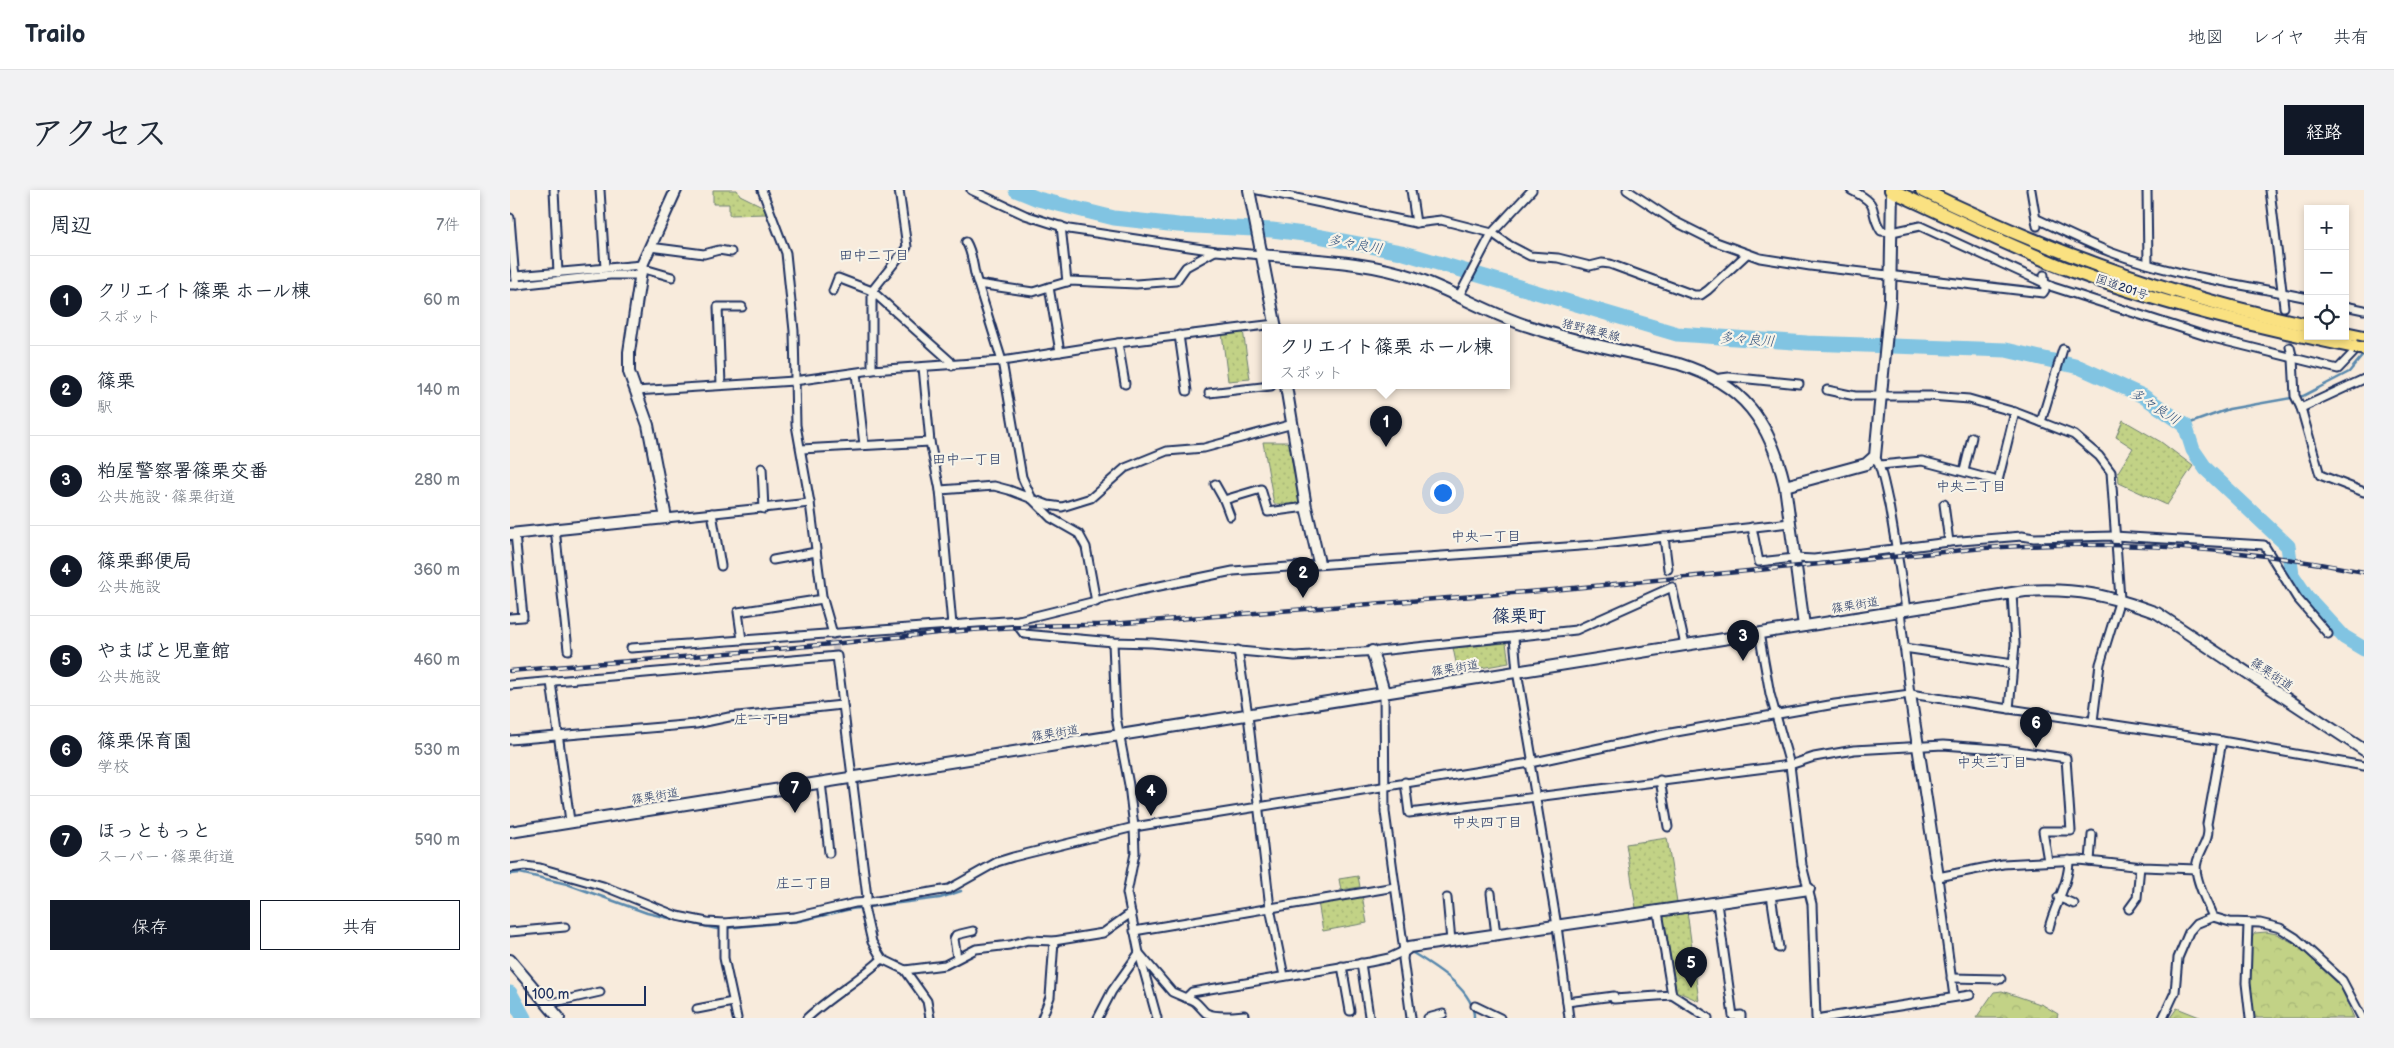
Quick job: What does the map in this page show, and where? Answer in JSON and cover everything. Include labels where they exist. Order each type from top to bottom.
[{"type":"highway","name":"国道201号","points":[[1892,190],[2009,245],[2130,290],[2259,326],[2361,346]]},
{"type":"highway","name":"国道201号","points":[[1922,190],[2030,239],[2127,276],[2233,308],[2304,324]]},
{"type":"highway","points":[[2349,334],[2364,337]]},
{"type":"main road","points":[[512,534],[555,528],[666,518],[648,425],[629,372],[641,270],[676,190]]},
{"type":"main road","points":[[1785,486],[1878,461],[1880,395],[1888,328],[1891,275],[1892,190]]},
{"type":"main road","points":[[1252,191],[1276,324]]},
{"type":"main road","name":"猪野篠栗線","points":[[1262,253],[1370,266],[1416,279],[1460,294],[1528,326],[1565,338],[1678,364],[1712,379],[1736,394],[1757,415],[1771,440],[1785,486],[1804,626]]},
{"type":"main road","points":[[1287,389],[1306,507],[1319,563]]},
{"type":"main road","name":"篠栗街道","points":[[510,832],[1903,610],[2012,593],[2057,589],[2094,593],[2120,599],[2157,613],[2364,750]]},
{"type":"main road","points":[[1372,651],[1384,692]]},
{"type":"main road","points":[[1910,694],[1938,877]]},
{"type":"main road","points":[[1404,951],[1409,947],[1809,889]]},
{"type":"main road","points":[[510,960],[559,1018]]},
{"type":"street","points":[[554,190],[558,273]]},
{"type":"street","points":[[600,190],[605,268]]},
{"type":"street","points":[[762,190],[786,253],[794,323],[796,425],[802,448],[823,599],[833,634]]},
{"type":"street","points":[[872,370],[872,291],[907,247],[899,190]]},
{"type":"street","points":[[971,190],[1025,215],[1061,226],[1216,251],[1262,253]]},
{"type":"street","points":[[1411,190],[1416,223]]},
{"type":"street","points":[[1460,294],[1492,233],[1532,190]]},
{"type":"street","points":[[1627,190],[1674,221],[1716,242],[1747,254],[1810,266],[2043,293],[2044,275]]},
{"type":"street","points":[[1851,190],[1866,197],[1872,204],[1881,231],[1892,232],[1920,226],[2045,284],[2209,338],[2338,369],[2361,346]]},
{"type":"street","points":[[2031,190],[2037,222],[2110,252],[2206,279],[2304,297]]},
{"type":"street","points":[[2147,190],[2148,264]]},
{"type":"street","points":[[2270,190],[2284,293],[2284,307]]},
{"type":"street","points":[[1252,191],[1416,223],[1442,220],[1492,233],[1530,256],[1558,258],[1590,266],[1602,263],[1610,264],[1694,295],[1701,295],[1708,290],[1747,254]]},
{"type":"street","points":[[510,218],[516,276],[514,285],[641,270]]},
{"type":"street","points":[[1061,226],[1067,282]]},
{"type":"street","points":[[966,242],[972,252],[974,275],[1002,362],[1022,477],[1032,499],[1051,518],[1078,534],[1086,547],[1096,602]]},
{"type":"street","points":[[650,247],[704,254],[719,250],[731,252]]},
{"type":"street","points":[[978,284],[1033,292],[1067,282],[1136,284],[1176,281],[1186,267],[1216,251]]},
{"type":"street","points":[[516,276],[605,268],[641,270],[672,278]]},
{"type":"street","points":[[833,291],[838,278],[872,291],[950,361],[952,366]]},
{"type":"street","points":[[1049,287],[1060,352]]},
{"type":"street","points":[[721,385],[718,306],[742,307]]},
{"type":"street","points":[[2349,307],[2364,310]]},
{"type":"street","points":[[635,392],[794,381],[872,370],[1002,362],[1118,343],[1262,327]]},
{"type":"street","points":[[1179,335],[1187,391]]},
{"type":"street","points":[[1118,343],[1125,384]]},
{"type":"street","points":[[2290,347],[2293,359],[2294,396],[2301,407],[2320,475],[2364,492]]},
{"type":"street","points":[[2041,422],[2063,349]]},
{"type":"street","points":[[923,367],[930,442],[940,490],[952,625]]},
{"type":"street","points":[[856,373],[864,446]]},
{"type":"street","points":[[1712,379],[1729,377],[1799,384]]},
{"type":"street","points":[[2301,407],[2364,379]]},
{"type":"street","points":[[1208,393],[1262,387]]},
{"type":"street","points":[[1827,390],[1855,396],[1880,395],[1970,399],[2015,412],[2074,435],[2100,456],[2111,472],[2114,536],[2120,599],[2100,664],[2093,721]]},
{"type":"street","points":[[1910,694],[1904,648],[1903,610],[1897,548],[1878,461],[1922,461],[1998,480],[2015,412]]},
{"type":"street","points":[[940,490],[994,486],[1062,507],[1091,498],[1126,468],[1167,451],[1204,448],[1293,424]]},
{"type":"street","points":[[1964,471],[1972,437]]},
{"type":"street","points":[[802,448],[930,442]]},
{"type":"street","points":[[762,468],[764,509]]},
{"type":"street","points":[[1215,484],[1230,516]]},
{"type":"street","points":[[1224,500],[1261,489],[1268,512],[1306,507]]},
{"type":"street","points":[[666,518],[810,503]]},
{"type":"street","points":[[1944,504],[1949,542]]},
{"type":"street","points":[[712,514],[721,566]]},
{"type":"street","points":[[631,648],[1018,620],[1140,590],[1232,571],[1319,563],[1434,557],[1664,537],[1790,523]]},
{"type":"street","points":[[1752,527],[1759,562],[1794,558],[1814,559],[1949,542],[2022,536],[2034,538],[2114,536],[2264,545],[2297,598],[2328,634]]},
{"type":"street","points":[[555,528],[568,650]]},
{"type":"street","points":[[510,618],[522,617],[512,534]]},
{"type":"street","points":[[1664,537],[1668,569]]},
{"type":"street","points":[[773,560],[816,552]]},
{"type":"street","points":[[1018,620],[1018,626],[1024,634],[1295,656],[1514,638],[1576,630],[1672,587],[1685,645]]},
{"type":"street","points":[[2009,709],[2015,644],[2012,593]]},
{"type":"street","points":[[742,640],[738,612],[823,599]]},
{"type":"street","points":[[1759,633],[1770,694],[1790,765],[1802,865],[1812,904],[1816,1018]]},
{"type":"street","points":[[1514,638],[1517,671],[1532,758],[1530,763],[1557,926],[1568,1018]]},
{"type":"street","points":[[1113,642],[1116,717],[1134,827],[1135,853],[1127,893],[1139,953],[1157,1018]]},
{"type":"street","points":[[1904,648],[2013,664]]},
{"type":"street","points":[[1238,650],[1248,715],[1270,908],[1284,976]]},
{"type":"street","points":[[510,684],[551,682],[837,656],[866,902],[864,907],[872,942],[882,959],[905,970],[927,1001],[930,1018]]},
{"type":"street","points":[[551,682],[570,821]]},
{"type":"street","points":[[1384,692],[1385,812],[1411,1018]]},
{"type":"street","points":[[510,868],[525,866],[540,868],[603,886],[677,916],[707,922],[724,923],[795,917],[855,902],[866,902],[949,888],[996,862],[1134,827],[1384,785],[1530,763],[1665,734],[1776,714],[1910,694],[2222,740],[2364,766]]},
{"type":"street","points":[[510,740],[696,724],[729,717],[842,705]]},
{"type":"street","points":[[2213,917],[2196,869],[2199,855],[2209,831],[2207,824],[2222,740]]},
{"type":"street","points":[[1405,782],[1409,813],[1790,765],[1814,757],[1854,750],[1961,745],[2066,758],[2071,831],[2043,831],[2048,861]]},
{"type":"street","points":[[1660,780],[1668,827]]},
{"type":"street","points":[[821,782],[829,853]]},
{"type":"street","points":[[2090,861],[2092,835]]},
{"type":"street","points":[[1954,998],[1938,877],[2003,864],[2070,860],[2196,869]]},
{"type":"street","points":[[2049,928],[2058,897],[2067,878],[2070,860]]},
{"type":"street","points":[[2129,909],[2137,898],[2140,866]]},
{"type":"street","points":[[1134,930],[1395,887]]},
{"type":"street","points":[[1490,893],[1496,935]]},
{"type":"street","points":[[1771,895],[1779,948]]},
{"type":"street","points":[[2058,897],[2074,904]]},
{"type":"street","points":[[1447,898],[1451,941]]},
{"type":"street","points":[[1717,903],[1733,1016],[1741,1015],[1741,1018]]},
{"type":"street","points":[[1658,912],[1672,995]]},
{"type":"street","points":[[905,970],[945,965],[976,949],[1010,946],[1028,940],[1054,941],[1103,933],[1120,922],[1125,915],[1131,914]]},
{"type":"street","points":[[2163,1018],[2175,992],[2178,958],[2189,932],[2196,924],[2213,917],[2230,922],[2260,923],[2273,926],[2296,938],[2342,980],[2362,1018]]},
{"type":"street","points":[[724,923],[724,958],[737,1018]]},
{"type":"street","points":[[2248,924],[2246,983],[2250,1018]]},
{"type":"street","points":[[510,932],[565,927]]},
{"type":"street","points":[[957,958],[954,939],[956,935],[973,932]]},
{"type":"street","points":[[1042,1018],[1050,997],[1054,941]]},
{"type":"street","points":[[1186,998],[1192,992],[1389,958],[1404,951]]},
{"type":"street","points":[[1139,953],[1172,992],[1200,1005],[1206,1015],[1235,1017],[1244,1015]]},
{"type":"street","points":[[1098,1018],[1112,991],[1139,953]]},
{"type":"street","points":[[807,1018],[823,1004],[859,980],[882,959]]},
{"type":"street","points":[[1361,963],[1369,1016]]},
{"type":"street","points":[[1342,966],[1350,1011]]},
{"type":"street","points":[[1951,978],[2000,979]]},
{"type":"street","points":[[546,1004],[600,992]]},
{"type":"street","points":[[1566,1002],[1614,996],[1614,999],[1672,995],[1708,1018]]},
{"type":"street","points":[[1822,1018],[1970,996]]},
{"type":"street","points":[[697,1009],[733,1002]]},
{"type":"street","points":[[1475,1006],[1500,1018]]},
{"type":"street","points":[[1428,1018],[1443,1014]]},
{"type":"green space","points":[[713,190],[737,190],[740,195],[766,208],[766,214],[729,215],[729,204],[713,204]]},
{"type":"green space","points":[[1243,330],[1250,379],[1228,381],[1222,333]]},
{"type":"green space","points":[[2123,420],[2161,442],[2193,466],[2167,505],[2119,483],[2118,472],[2133,448],[2116,437]]},
{"type":"green space","points":[[1263,442],[1292,442],[1303,504],[1274,504]]},
{"type":"green space","points":[[1506,643],[1509,663],[1458,672],[1453,648]]},
{"type":"green space","points":[[1667,838],[1677,902],[1636,908],[1626,844]]},
{"type":"green space","points":[[1358,876],[1360,887],[1341,890],[1339,879]]},
{"type":"green space","points":[[1362,895],[1367,923],[1323,931],[1318,902]]},
{"type":"green space","points":[[1687,911],[1699,1001],[1676,991],[1663,914]]},
{"type":"green space","points":[[2255,933],[2277,934],[2299,946],[2340,986],[2354,1018],[2255,1018],[2249,974],[2249,949]]},
{"type":"green space","points":[[2002,991],[2043,1005],[2058,1014],[2057,1018],[1976,1018],[1994,992]]},
{"type":"green space","points":[[2177,1008],[2202,1018],[2170,1018]]},
{"type":"waterway","name":"多々良川","points":[[1016,190],[1038,199],[1114,218],[1178,225],[1272,230],[1312,235],[1401,252],[1677,334],[1807,343],[2006,350],[2079,367],[2143,396],[2185,425],[2193,450],[2206,469],[2288,546],[2292,575],[2306,596],[2344,637],[2364,649]]},
{"type":"waterway","points":[[2185,425],[2229,409],[2303,396],[2349,372],[2364,354]]},
{"type":"waterway","points":[[1395,859],[1407,945]]},
{"type":"waterway","points":[[510,874],[520,873],[567,884],[647,913],[717,929],[799,921],[851,909],[940,898],[961,891]]},
{"type":"waterway","points":[[1408,953],[1413,953],[1452,980],[1468,998],[1473,1008],[1474,1018]]},
{"type":"waterway","points":[[510,993],[524,1018]]},
{"type":"tunnel","points":[[2037,226],[2044,275]]},
{"type":"tunnel","points":[[2284,307],[2290,347]]},
{"type":"tunnel","points":[[833,634],[837,656]]},
{"type":"railway","points":[[510,671],[780,649],[923,634],[1028,626],[1098,625],[1553,590],[1984,548],[2079,545],[2175,548],[2270,557],[2364,572]]},
{"type":"place","name":"クリエイト篠栗 ホール棟","points":[[1386,447]]},
{"type":"place","name":"篠栗","points":[[1303,598]]},
{"type":"place","name":"粕屋警察署篠栗交番","points":[[1743,661]]},
{"type":"place","name":"篠栗保育園","points":[[2036,748]]},
{"type":"place","name":"ほっともっと","points":[[795,813]]},
{"type":"place","name":"篠栗郵便局","points":[[1151,816]]},
{"type":"place","name":"やまばと児童館","points":[[1691,988]]},
{"type":"district","name":"田中二丁目","points":[[874,255]]},
{"type":"district","name":"田中一丁目","points":[[967,459]]},
{"type":"district","name":"中央二丁目","points":[[1971,486]]},
{"type":"district","name":"中央一丁目","points":[[1486,536]]},
{"type":"district","name":"篠栗町","points":[[1519,616]]},
{"type":"district","name":"庄一丁目","points":[[762,719]]},
{"type":"district","name":"中央三丁目","points":[[1992,762]]},
{"type":"district","name":"中央四丁目","points":[[1487,822]]},
{"type":"district","name":"庄二丁目","points":[[804,883]]}]
